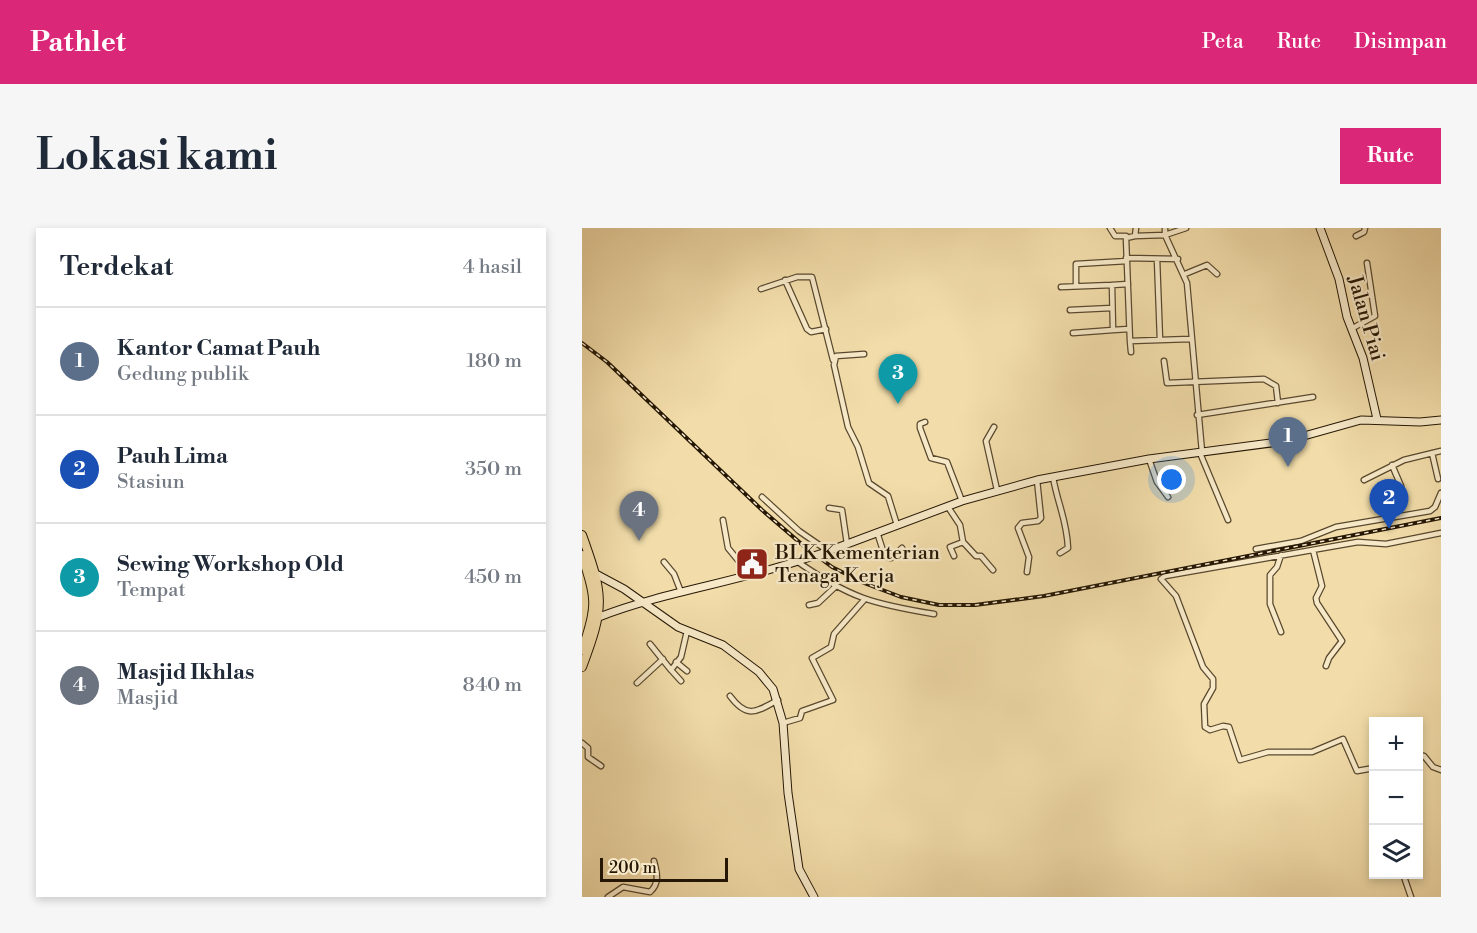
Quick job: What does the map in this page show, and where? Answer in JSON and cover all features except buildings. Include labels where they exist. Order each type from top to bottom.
[{"type":"highway","points":[[582,535],[596,574],[599,617],[582,667]]},
{"type":"highway","points":[[582,650],[593,619],[595,599],[583,560]]},
{"type":"street","points":[[1110,228],[1115,236],[1165,235],[1186,228]]},
{"type":"street","points":[[1135,236],[1136,228]]},
{"type":"street","points":[[1165,228],[1165,235],[1185,274],[1201,453],[1227,520]]},
{"type":"street","name":"Jalan Piai","points":[[1320,228],[1339,279],[1351,329],[1363,358],[1377,419]]},
{"type":"street","points":[[1356,236],[1364,232],[1365,228]]},
{"type":"street","points":[[1126,236],[1131,352]]},
{"type":"street","points":[[1076,286],[1076,264],[1127,259],[1178,259]]},
{"type":"street","points":[[1157,259],[1160,340]]},
{"type":"street","points":[[1351,329],[1375,316],[1376,309],[1367,263]]},
{"type":"street","points":[[1185,274],[1207,265],[1217,274]]},
{"type":"street","points":[[761,289],[785,280],[802,276],[812,277],[834,360],[848,427],[858,447],[870,483],[888,496],[897,525]]},
{"type":"street","points":[[785,280],[807,329],[811,332],[826,329]]},
{"type":"street","points":[[1061,287],[1128,284]]},
{"type":"street","points":[[1112,285],[1113,330]]},
{"type":"street","points":[[1070,310],[1112,308]]},
{"type":"street","points":[[1073,333],[1129,329]]},
{"type":"street","points":[[1130,341],[1190,339]]},
{"type":"street","points":[[834,360],[840,354],[864,354]]},
{"type":"street","points":[[1164,361],[1166,382],[1264,379],[1277,389],[1278,403]]},
{"type":"street","points":[[1197,415],[1313,398]]},
{"type":"street","points":[[599,617],[642,602],[751,576],[798,562],[962,501],[1037,480],[1149,459],[1286,441],[1352,422],[1377,419],[1420,422],[1441,420]]},
{"type":"street","points":[[925,422],[920,424],[920,428],[932,458],[947,462],[962,501]]},
{"type":"street","points":[[994,427],[987,437],[986,445],[997,490]]},
{"type":"street","points":[[1364,480],[1392,465],[1441,451]]},
{"type":"street","points":[[1432,453],[1438,479]]},
{"type":"street","points":[[1149,459],[1157,482],[1168,497]]},
{"type":"street","points":[[1392,465],[1401,486]]},
{"type":"street","points":[[1053,477],[1056,496],[1064,510],[1067,537],[1068,548],[1060,553]]},
{"type":"street","points":[[1027,572],[1029,557],[1018,528],[1022,523],[1038,521],[1041,518],[1037,480]]},
{"type":"street","points":[[1256,549],[1301,542],[1336,527],[1430,511],[1435,507],[1441,493]]},
{"type":"street","points":[[762,497],[825,552]]},
{"type":"street","points":[[948,507],[960,525],[963,542],[976,556],[981,556],[986,564],[991,564],[993,570]]},
{"type":"street","points":[[829,508],[842,510],[847,544]]},
{"type":"street","points":[[723,520],[728,548],[751,576]]},
{"type":"street","points":[[877,532],[885,557],[891,558],[902,548]]},
{"type":"street","points":[[1369,769],[1357,771],[1344,740],[1341,739],[1312,752],[1268,752],[1241,760],[1229,727],[1223,726],[1210,730],[1205,727],[1204,704],[1213,688],[1213,679],[1203,667],[1176,596],[1161,579],[1165,576],[1358,542],[1386,544],[1441,533]]},
{"type":"street","points":[[954,556],[950,547],[963,542]]},
{"type":"street","points":[[1313,550],[1322,586],[1317,596],[1317,603],[1342,642],[1329,658],[1326,666]]},
{"type":"street","points":[[1281,555],[1277,567],[1270,575],[1270,600],[1281,632]]},
{"type":"street","points":[[664,562],[674,574],[681,592]]},
{"type":"street","points":[[798,562],[835,587],[864,600],[934,614]]},
{"type":"street","points":[[596,574],[624,589],[687,630],[723,645],[759,672],[773,689],[783,723],[788,793],[799,869],[814,897]]},
{"type":"street","points":[[809,605],[818,603],[835,587]]},
{"type":"street","points":[[783,723],[800,718],[802,711],[834,699],[812,658],[831,647],[834,634],[864,600]]},
{"type":"street","points":[[670,670],[683,654],[687,630]]},
{"type":"street","points":[[650,644],[681,681]]},
{"type":"street","points":[[637,683],[663,659]]},
{"type":"street","points":[[676,662],[687,671]]},
{"type":"street","points":[[730,696],[739,709],[746,711],[762,709],[778,700]]},
{"type":"street","points":[[582,743],[588,748],[588,757],[601,766]]},
{"type":"street","points":[[1423,756],[1433,767],[1441,770]]},
{"type":"street","points":[[608,897],[623,887],[650,892],[657,880],[654,861]]},
{"type":"street","points":[[1405,879],[1411,897]]},
{"type":"railway","points":[[582,343],[607,362],[762,510],[832,567],[864,583],[901,597],[939,605],[975,605],[1044,596],[1441,518]]},
{"type":"place","name":"Sewing Workshop Old","points":[[898,404]]},
{"type":"place","name":"Kantor Camat Pauh","points":[[1288,467]]},
{"type":"place","name":"Pauh Lima","points":[[1389,529]]},
{"type":"place","name":"Masjid Ikhlas","points":[[639,541]]},
{"type":"place","name":"BLK Kementerian Tenaga Kerja","points":[[752,564]]}]
